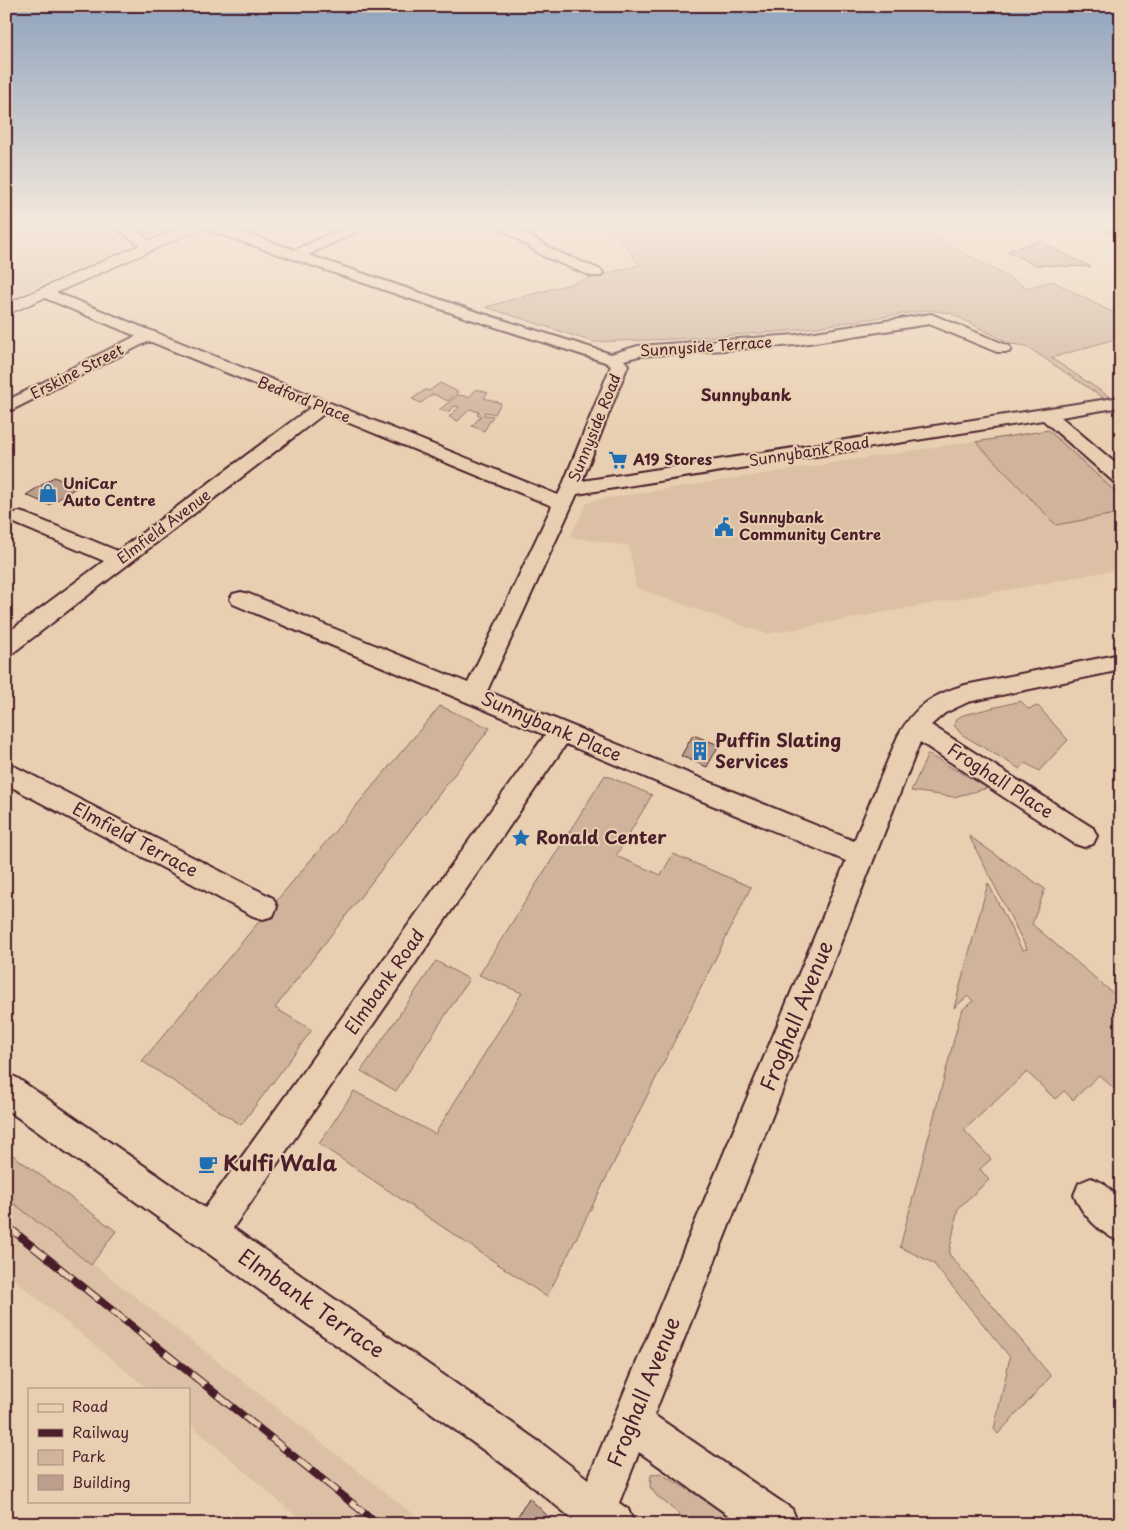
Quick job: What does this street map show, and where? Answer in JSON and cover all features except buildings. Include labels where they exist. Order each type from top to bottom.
[{"type":"street","points":[[6,310],[37,296]]},
{"type":"street","name":"Bedford Place","points":[[53,296],[322,407],[567,497]]},
{"type":"street","name":"Sunnyside Road","points":[[418,296],[611,359],[620,365],[567,497],[474,695]]},
{"type":"street","name":"Sunnyside Terrace","points":[[611,359],[638,351],[796,340],[931,318],[1004,349]]},
{"type":"street","name":"Erskine Street","points":[[6,408],[147,336]]},
{"type":"street","name":"Sunnybank Road","points":[[567,497],[1121,402]]},
{"type":"street","name":"Elmfield Avenue","points":[[6,646],[322,407]]},
{"type":"street","points":[[1047,414],[1121,478]]},
{"type":"street","points":[[19,518],[120,560]]},
{"type":"street","name":"Sunnybank Place","points":[[240,599],[862,856]]},
{"type":"street","name":"Froghall Avenue","points":[[604,1516],[632,1423],[887,793],[916,727],[932,710],[948,700],[965,694],[1121,662]]},
{"type":"street","name":"Froghall Place","points":[[916,727],[1084,836]]},
{"type":"street","name":"Elmbank Road","points":[[209,1232],[561,732]]},
{"type":"street","name":"Elmfield Terrace","points":[[6,772],[263,908]]},
{"type":"street","name":"Elmbank Terrace","points":[[6,1089],[531,1460],[604,1516]]},
{"type":"street","points":[[1091,1195],[1121,1225]]},
{"type":"street","points":[[632,1423],[776,1524]]},
{"type":"shaded area","points":[[1052,429],[1121,490],[1121,569],[767,634],[636,588],[629,546],[570,537],[587,503],[596,500]]},
{"type":"shaded area","points":[[6,1196],[426,1524],[305,1524],[190,1424],[190,1388],[147,1388],[6,1273]]},
{"type":"green space","points":[[525,296],[1082,296],[1121,317],[1121,337],[1051,358],[1110,397],[1105,399],[1026,346],[1011,344],[950,313],[928,310],[790,331],[675,339],[593,342],[486,307]]},
{"type":"green space","points":[[440,383],[458,392],[448,401],[433,394],[421,403],[412,399],[425,390],[429,391]]},
{"type":"green space","points":[[477,389],[488,393],[484,398],[501,403],[495,414],[485,412],[484,415],[493,416],[484,431],[472,426],[481,416],[477,414],[479,412],[470,409],[458,421],[449,417],[459,407],[455,406],[448,412],[439,410],[458,395],[469,397]]},
{"type":"green space","points":[[1048,430],[1121,497],[1121,513],[1056,525],[976,442]]},
{"type":"green space","points":[[1021,701],[1028,709],[1038,706],[1068,740],[1039,771],[1025,763],[1020,769],[961,734],[954,725],[956,719],[963,715]]},
{"type":"green space","points":[[440,706],[490,728],[275,1008],[312,1030],[241,1125],[142,1061]]},
{"type":"green space","points":[[928,754],[988,788],[954,797],[911,791]]},
{"type":"green space","points":[[605,775],[652,795],[616,856],[661,875],[673,854],[751,887],[547,1297],[319,1144],[354,1091],[435,1134],[522,993],[479,975]]},
{"type":"green space","points":[[969,836],[1045,889],[1032,924],[1121,1000],[1121,1095],[1099,1075],[1073,1100],[1064,1091],[1055,1099],[1027,1072],[964,1130],[991,1159],[980,1169],[989,1180],[958,1208],[949,1254],[1051,1376],[998,1434],[994,1429],[1010,1357],[933,1263],[900,1247],[960,1016],[963,1009],[973,1001],[968,996],[954,1008],[988,883],[1022,950],[1027,949]]},
{"type":"green space","points":[[436,961],[469,979],[396,1091],[361,1071]]},
{"type":"green space","points":[[6,1150],[116,1231],[91,1265],[6,1197]]},
{"type":"green space","points":[[660,1473],[707,1501],[740,1524],[691,1524],[657,1496],[650,1487],[651,1475]]},
{"type":"railway","points":[[6,1225],[378,1524]]},
{"type":"place","name":"A19 Stores","points":[[618,460]]},
{"type":"place","name":"UniCar Auto Centre","points":[[48,493]]},
{"type":"place","name":"Sunnybank Community Centre","points":[[724,527]]},
{"type":"place","name":"Puffin Slating Services","points":[[700,751]]},
{"type":"place","name":"Ronald Center","points":[[521,838]]},
{"type":"place","name":"Kulfi Wala","points":[[208,1164]]},
{"type":"district","name":"Sunnybank","points":[[746,395]]}]
